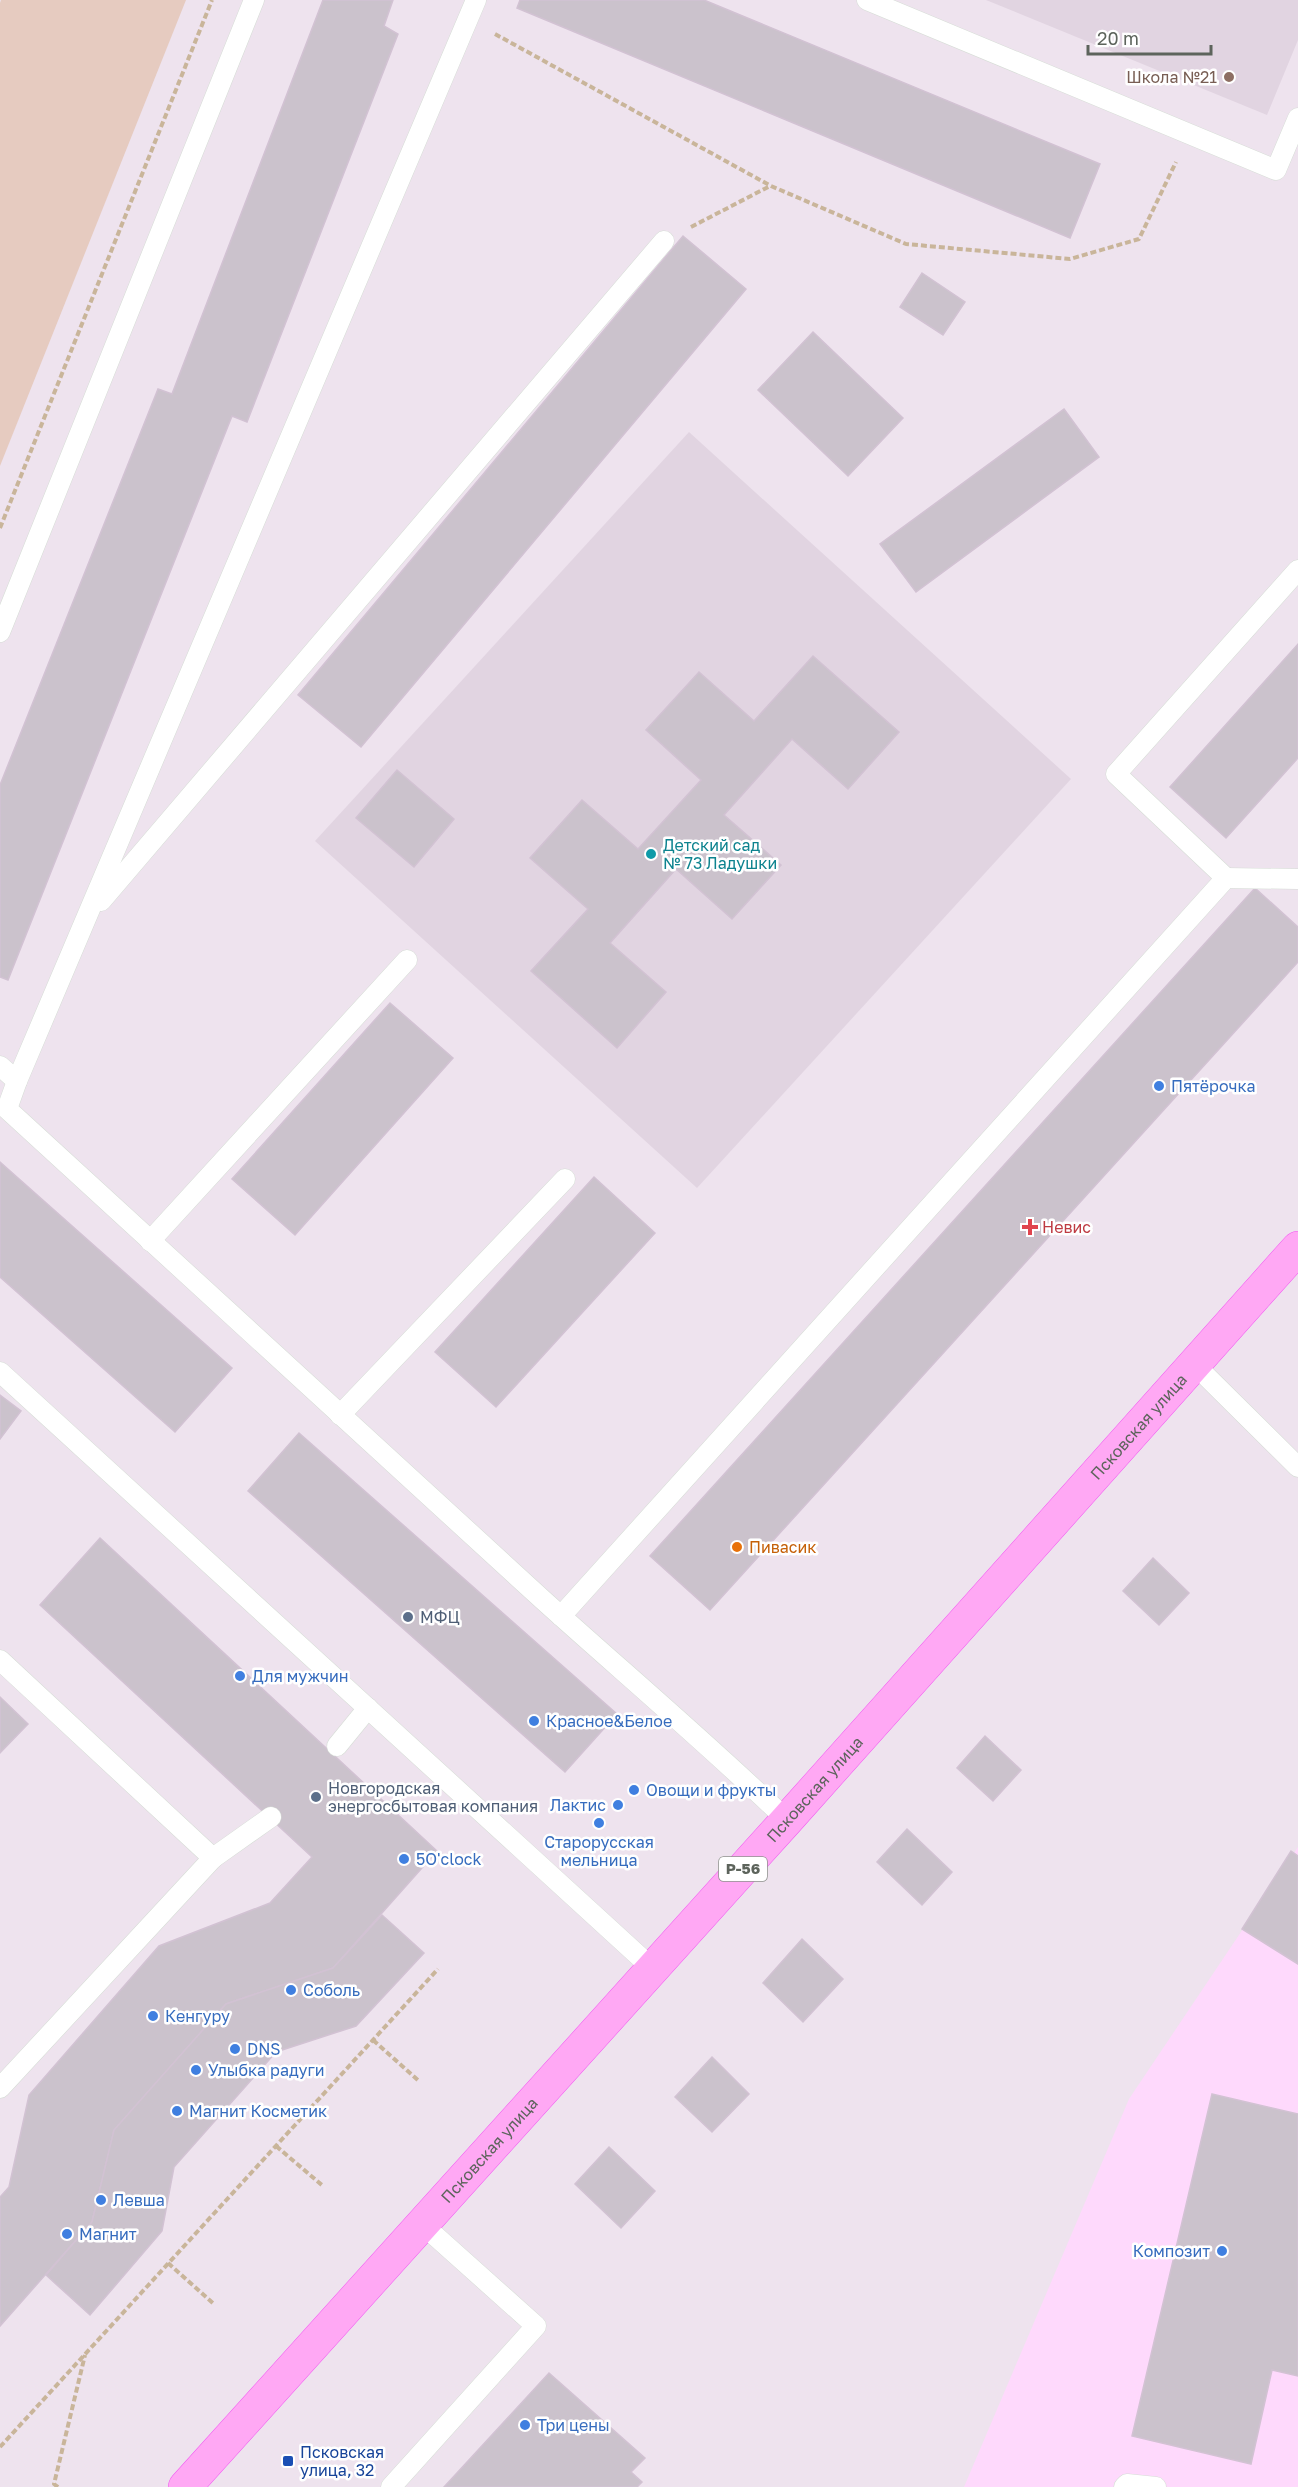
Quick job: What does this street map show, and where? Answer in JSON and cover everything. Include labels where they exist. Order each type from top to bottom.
[{"type":"main road","name":"Псковская улица","points":[[185,2487],[787,1820],[1298,1248]]},
{"type":"lane","points":[[0,632],[254,0]]},
{"type":"lane","points":[[476,0],[7,1109],[561,1616],[704,1741],[787,1820]]},
{"type":"lane","points":[[867,0],[1276,170],[1298,118]]},
{"type":"lane","points":[[88,917],[664,241]]},
{"type":"lane","points":[[1298,570],[1116,774],[1226,878],[1298,879]]},
{"type":"lane","points":[[561,1616],[1226,878]]},
{"type":"lane","points":[[150,1241],[408,960]]},
{"type":"lane","points":[[0,1066],[17,1081]]},
{"type":"lane","points":[[340,1415],[565,1179]]},
{"type":"lane","points":[[1194,1364],[1298,1467]]},
{"type":"lane","points":[[0,1372],[652,1968]]},
{"type":"lane","points":[[0,1660],[213,1858]]},
{"type":"lane","points":[[337,1746],[368,1708]]},
{"type":"lane","points":[[0,2088],[213,1858],[271,1817]]},
{"type":"lane","points":[[391,2487],[536,2326],[422,2224]]},
{"type":"lane","points":[[1124,2487],[1127,2484],[1156,2487]]},
{"type":"path","points":[[0,528],[212,0]]},
{"type":"path","points":[[468,19],[771,186],[906,244],[1070,259],[1139,239],[1189,134]]},
{"type":"path","points":[[664,241],[771,186]]},
{"type":"path","points":[[0,2447],[438,1969]]},
{"type":"path","points":[[373,2040],[419,2081]]},
{"type":"path","points":[[276,2146],[323,2186]]},
{"type":"path","points":[[168,2263],[214,2304]]},
{"type":"path","points":[[58,2487],[54,2484],[85,2354]]},
{"type":"shaded area","points":[[1,0],[186,0],[0,466],[0,3]]},
{"type":"shaded area","name":"Школа №21","points":[[986,0],[1298,0],[1298,40],[1267,115]]},
{"type":"shaded area","points":[[689,432],[1071,779],[697,1188],[315,841]]},
{"type":"shaded area","points":[[1298,1847],[1298,2487],[964,2487],[1129,2099]]},
{"type":"building","points":[[323,0],[393,0],[384,26],[398,34],[247,422],[232,416],[8,980],[0,977],[0,785],[158,389],[172,394]]},
{"type":"building","points":[[520,0],[704,0],[1100,164],[1070,238],[517,8]]},
{"type":"building","points":[[683,236],[746,289],[361,747],[298,695]]},
{"type":"building","points":[[922,273],[965,302],[943,335],[900,307]]},
{"type":"building","points":[[813,332],[903,418],[848,476],[758,390]]},
{"type":"building","points":[[1064,409],[1099,457],[916,592],[880,544]]},
{"type":"building","points":[[1298,644],[1298,758],[1226,838],[1170,787]]},
{"type":"building","name":"Детский сад № 73 Ладушки","points":[[813,656],[899,732],[848,789],[792,739],[724,815],[781,865],[732,919],[676,869],[610,943],[666,992],[617,1048],[531,971],[588,909],[530,858],[582,800],[638,849],[701,780],[646,730],[699,672],[754,721]]},
{"type":"building","points":[[397,770],[454,819],[414,867],[356,818]]},
{"type":"building","points":[[1255,888],[1298,927],[1298,962],[710,1610],[650,1556]]},
{"type":"building","points":[[390,1003],[453,1058],[295,1235],[232,1179]]},
{"type":"building","points":[[0,1162],[232,1368],[175,1432],[0,1277]]},
{"type":"building","points":[[594,1177],[655,1233],[496,1407],[435,1352]]},
{"type":"building","points":[[0,1395],[21,1411],[0,1439]]},
{"type":"building","points":[[299,1433],[617,1714],[565,1772],[248,1491]]},
{"type":"building","points":[[100,1538],[437,1851],[333,1968],[226,2004],[114,2130],[92,2222],[0,2326],[0,2197],[9,2187],[29,2095],[159,1946],[270,1903],[312,1857],[40,1605]]},
{"type":"building","points":[[1153,1558],[1189,1593],[1159,1625],[1123,1591]]},
{"type":"building","points":[[0,1697],[28,1724],[0,1753]]},
{"type":"building","points":[[985,1736],[1021,1770],[993,1801],[957,1768]]},
{"type":"building","points":[[907,1829],[952,1872],[922,1905],[877,1862]]},
{"type":"building","points":[[1291,1851],[1298,1856],[1298,1964],[1242,1929]]},
{"type":"building","points":[[382,1915],[424,1953],[356,2026],[276,2052],[174,2167],[162,2231],[90,2315],[46,2275],[92,2222],[114,2130],[226,2004],[333,1968]]},
{"type":"building","points":[[802,1939],[843,1979],[803,2022],[763,1983]]},
{"type":"building","points":[[712,2057],[749,2094],[712,2132],[675,2097]]},
{"type":"building","points":[[1212,2094],[1298,2114],[1298,2376],[1272,2370],[1251,2464],[1132,2436]]},
{"type":"building","points":[[609,2147],[655,2191],[621,2228],[575,2184]]},
{"type":"building","points":[[549,2373],[645,2458],[631,2472],[642,2482],[637,2487],[444,2487]]},
{"type":"place","name":"Школа №21","points":[[1229,77]]},
{"type":"place","name":"Детский сад № 73 Ладушки","points":[[651,854]]},
{"type":"place","name":"Пятёрочка","points":[[1159,1086]]},
{"type":"place","name":"Невис","points":[[1030,1227]]},
{"type":"place","name":"Пивасик","points":[[737,1547]]},
{"type":"place","name":"МФЦ","points":[[408,1617]]},
{"type":"place","name":"Для мужчин","points":[[240,1676]]},
{"type":"place","name":"Красное&Белое","points":[[534,1721]]},
{"type":"place","name":"Овощи и фрукты","points":[[634,1790]]},
{"type":"place","name":"Новгородская энергосбытовая компания","points":[[316,1797]]},
{"type":"place","name":"Лактис","points":[[618,1805]]},
{"type":"place","name":"Старорусская мельница","points":[[599,1823]]},
{"type":"place","name":"5O'clock","points":[[404,1859]]},
{"type":"place","name":"Соболь","points":[[291,1990]]},
{"type":"place","name":"Кенгуру","points":[[153,2016]]},
{"type":"place","name":"DNS","points":[[235,2049]]},
{"type":"place","name":"Улыбка радуги","points":[[196,2070]]},
{"type":"place","name":"Магнит Косметик","points":[[177,2111]]},
{"type":"place","name":"Левша","points":[[101,2200]]},
{"type":"place","name":"Магнит","points":[[67,2234]]},
{"type":"place","name":"Композит","points":[[1222,2251]]},
{"type":"place","name":"Три цены","points":[[525,2425]]},
{"type":"place","name":"Псковская улица, 32","points":[[288,2461]]}]
